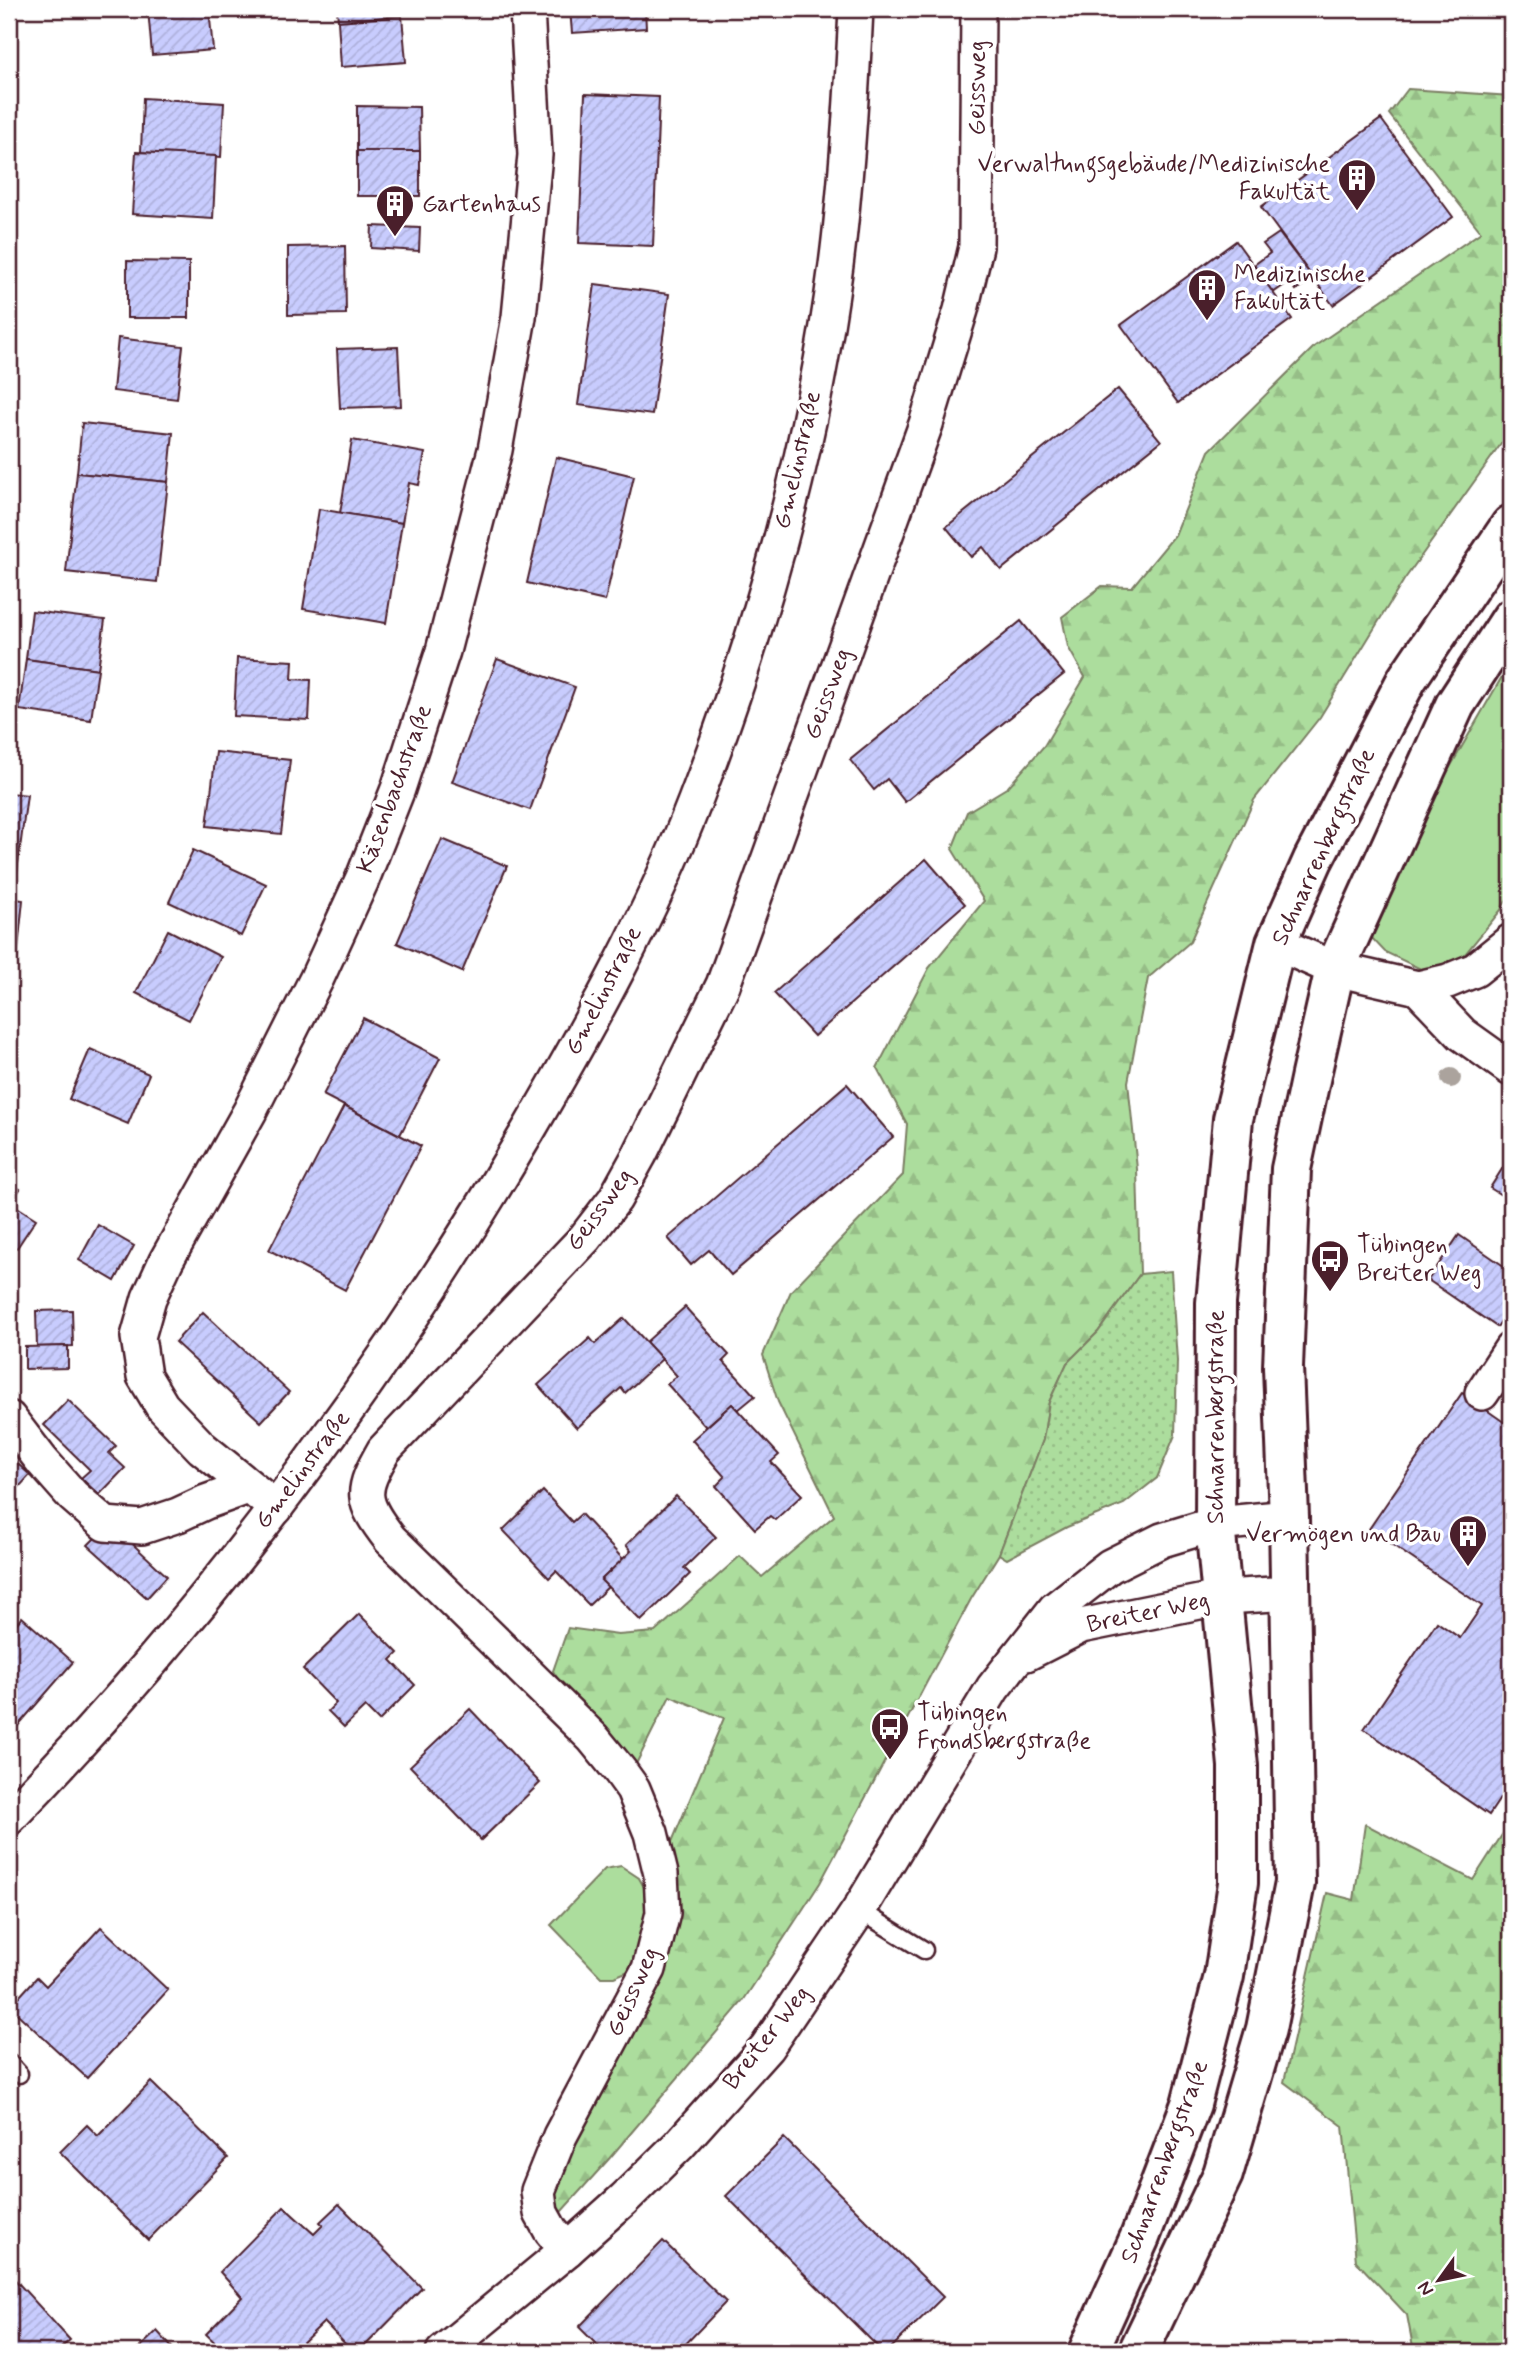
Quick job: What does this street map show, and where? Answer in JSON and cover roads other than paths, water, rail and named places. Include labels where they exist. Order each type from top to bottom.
[{"type":"street","name":"Käsenbachstraße","points":[[276,1508],[202,1448],[162,1406],[144,1376],[138,1337],[149,1298],[166,1261],[250,1111],[317,978],[362,880],[398,789],[443,651],[495,450],[519,317],[535,156],[527,9]]},
{"type":"street","name":"Gmelinstraße","points":[[9,1818],[128,1689],[276,1508],[369,1379],[485,1203],[617,971],[693,806],[725,718],[779,547],[818,371],[835,267],[846,165],[856,9]]},
{"type":"street","name":"Geissweg","points":[[567,2250],[551,2231],[541,2213],[538,2191],[560,2136],[649,1969],[663,1913],[662,1874],[651,1833],[632,1790],[620,1771],[593,1738],[390,1539],[371,1514],[365,1493],[370,1474],[384,1450],[585,1238],[615,1199],[723,985],[926,424],[961,310],[976,247],[978,9]]},
{"type":"street","name":"Schnarrenbergstraße","points":[[1088,2352],[1140,2237],[1191,2104],[1224,1976],[1238,1883],[1238,1766],[1216,1524],[1216,1303],[1233,1119],[1276,943],[1313,860],[1407,679],[1511,525]]},
{"type":"street","name":"Schnarrenbergstraße","points":[[1139,2352],[1223,2174],[1266,2029],[1295,1884],[1289,1517],[1283,1367],[1292,1169],[1335,969],[1455,705],[1511,620]]},
{"type":"street","points":[[1276,943],[1335,969],[1418,988],[1475,971],[1511,941]]},
{"type":"street","points":[[1418,988],[1462,1034],[1511,1069]]},
{"type":"street","points":[[1482,1393],[1511,1349]]},
{"type":"street","points":[[9,1418],[73,1496],[105,1524],[142,1527],[248,1487]]},
{"type":"street","name":"Breiter Weg","points":[[443,2352],[567,2250],[624,2199],[679,2145],[767,2046],[859,1910],[993,1688],[1055,1609],[1110,1566],[1162,1540],[1216,1524],[1289,1517]]},
{"type":"street","name":"Breiter Weg","points":[[1014,1660],[1081,1626],[1224,1597],[1290,1593]]},
{"type":"lane","points":[[859,1910],[924,1950]]},
{"type":"place","name":"Verwaltungsgebäude/Medizinische Fakultät","points":[[1357,212]]},
{"type":"place","name":"Gartenhaus","points":[[395,238]]},
{"type":"place","name":"Medizinische Fakultät","points":[[1207,322]]},
{"type":"place","name":"Tübingen Breiter Weg","points":[[1330,1293]]},
{"type":"place","name":"Vermögen und Bau","points":[[1468,1568]]},
{"type":"place","name":"Tübingen Frondsbergstraße","points":[[890,1761]]}]
